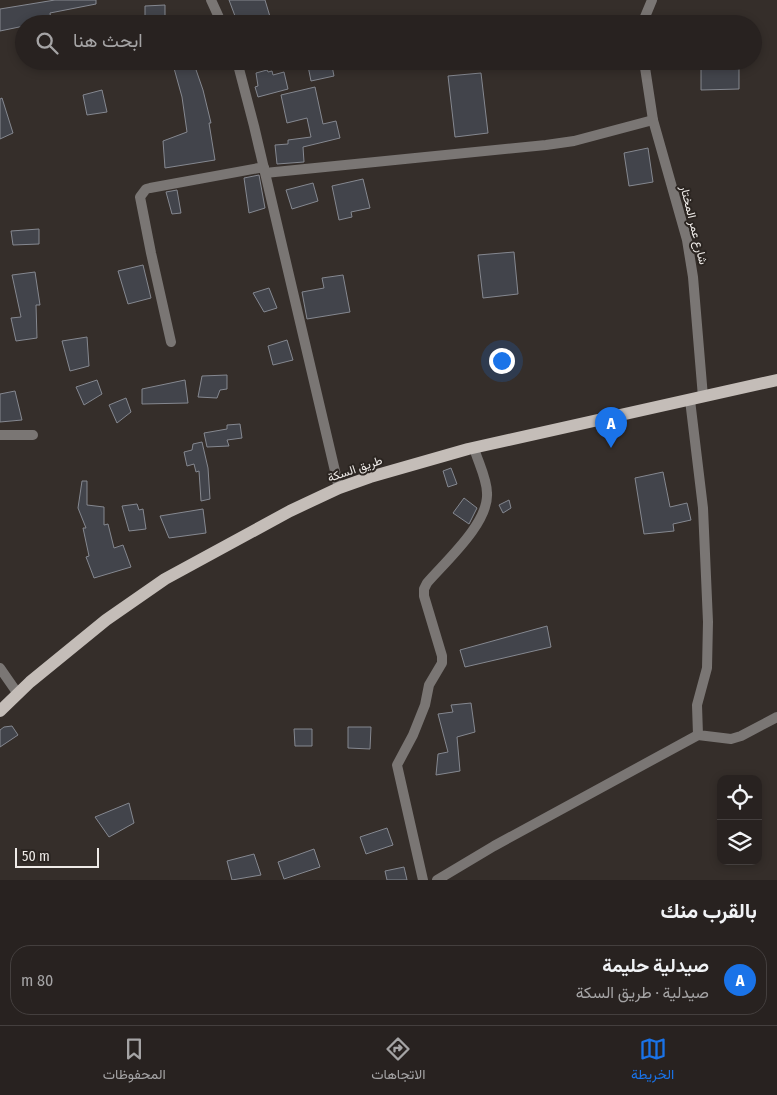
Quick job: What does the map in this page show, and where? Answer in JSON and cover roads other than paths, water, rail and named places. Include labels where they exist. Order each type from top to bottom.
[{"type":"main road","name":"طريق السكة","points":[[0,711],[30,682],[106,620],[165,579],[290,511],[338,488],[370,477],[474,448],[777,380]]},
{"type":"street","points":[[211,0],[218,15]]},
{"type":"street","points":[[646,15],[652,0]]},
{"type":"street","points":[[239,70],[338,488]]},
{"type":"street","name":"شارع عمر المختار","points":[[645,70],[653,120],[687,240],[693,277],[708,622],[707,668],[697,705],[698,735]]},
{"type":"street","points":[[171,342],[140,197],[150,188],[264,170],[546,145],[574,141],[653,120]]},
{"type":"street","points":[[0,434],[33,434]]},
{"type":"street","points":[[423,880],[397,765],[413,735],[425,705],[429,685],[442,663],[442,656],[424,596],[424,589],[427,582],[465,540],[486,507],[487,491],[474,448]]},
{"type":"street","points":[[0,668],[18,694]]},
{"type":"street","points":[[437,880],[494,846],[698,735],[731,739],[741,736],[777,717]]},
{"type":"place","name":"صيدلية حليمة","points":[[611,448]]}]
